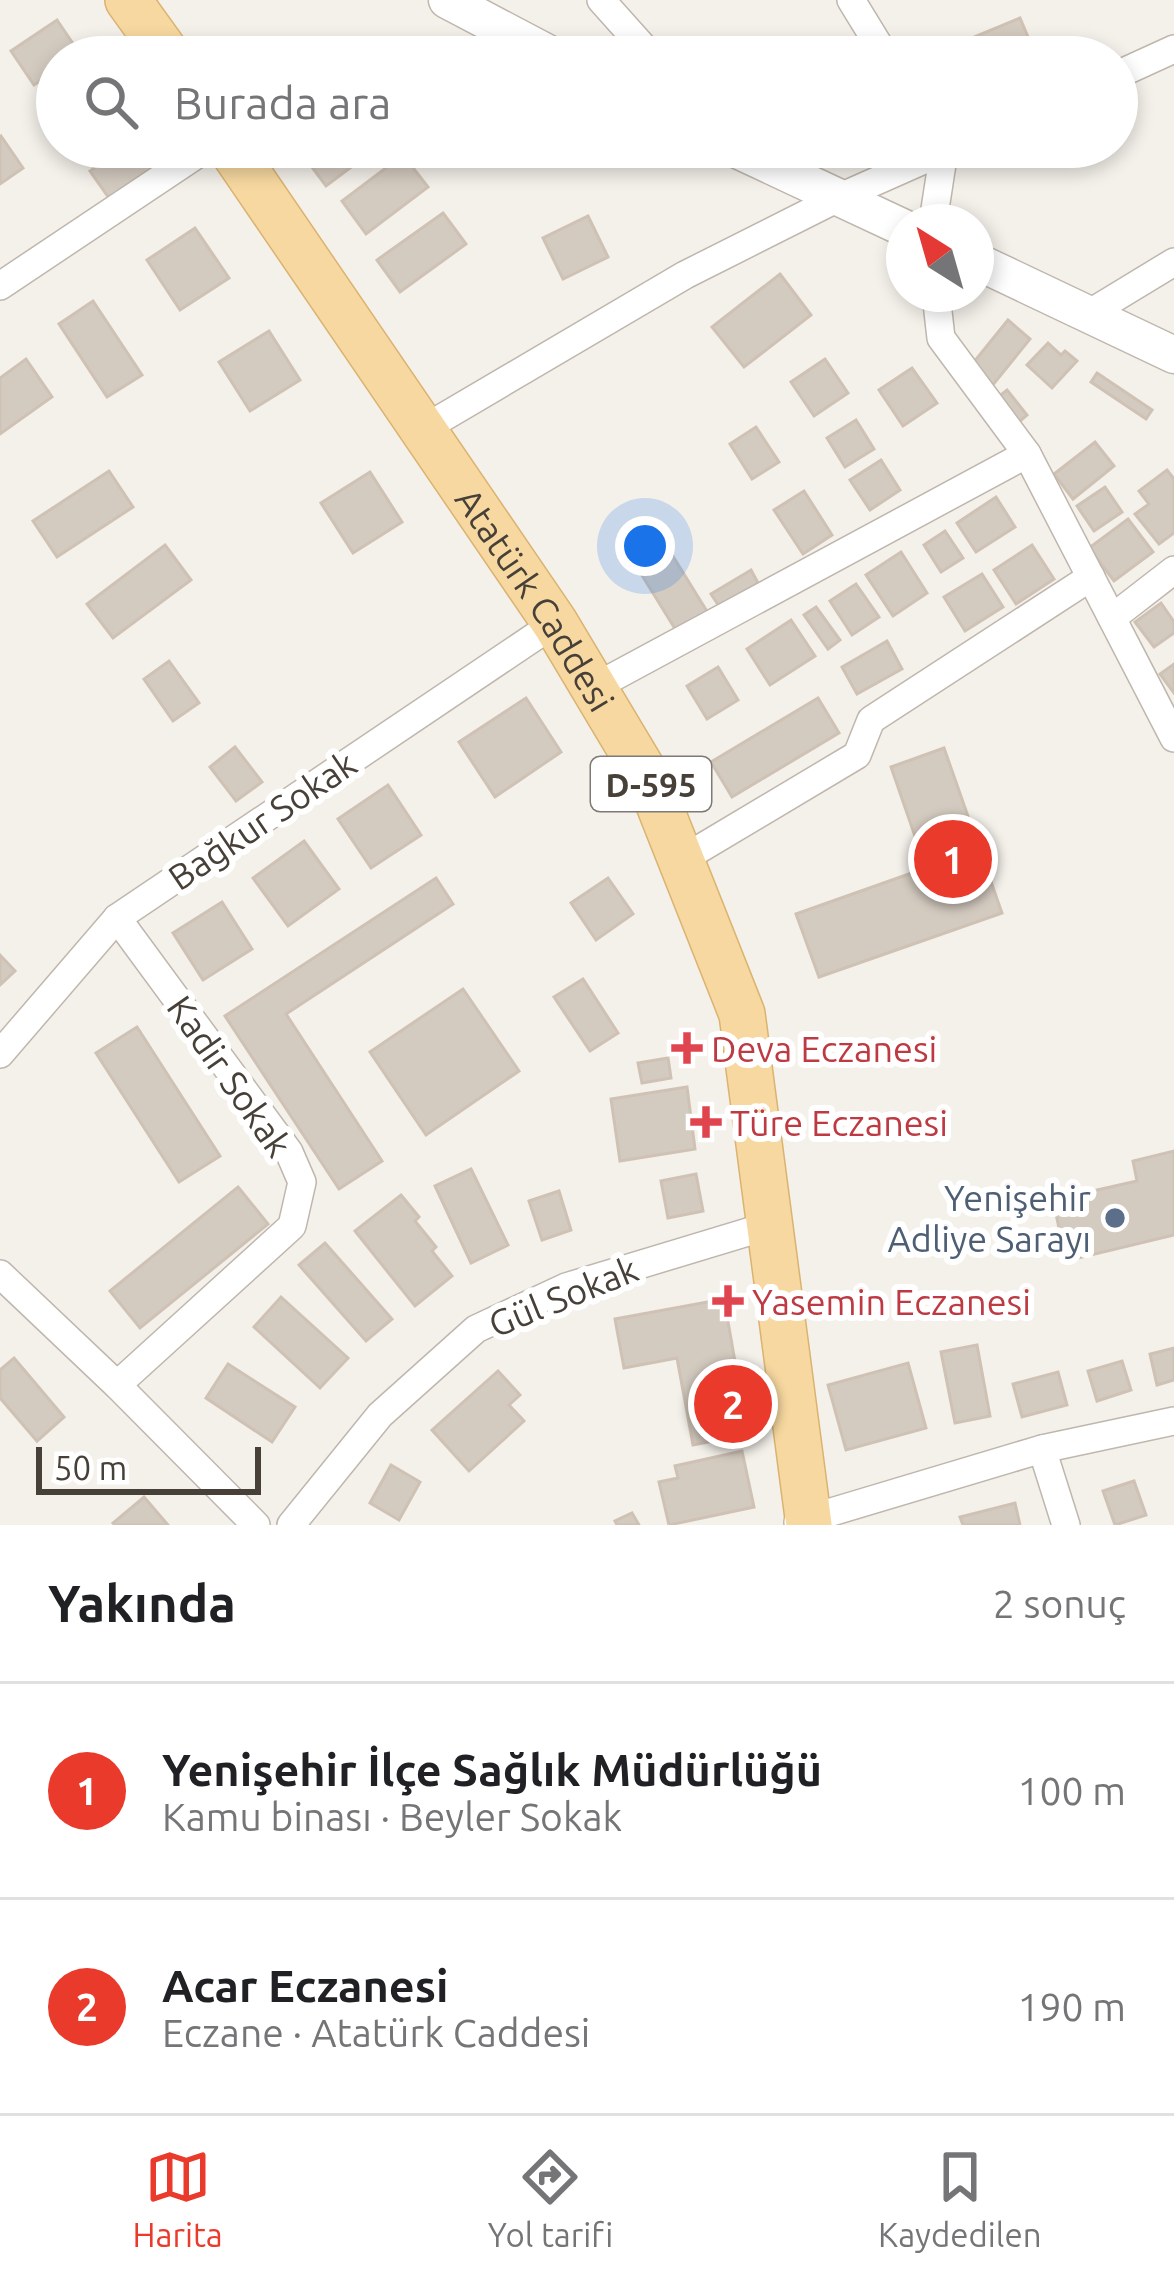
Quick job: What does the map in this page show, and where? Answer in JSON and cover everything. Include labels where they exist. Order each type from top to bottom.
[{"type":"main road","points":[[128,0],[154,36]]},
{"type":"main road","name":"Atatürk Caddesi","points":[[245,168],[555,623],[650,782],[742,1014],[771,1226],[802,1523]]},
{"type":"street","points":[[164,36],[165,0]]},
{"type":"street","points":[[447,0],[515,36]]},
{"type":"street","points":[[602,0],[634,36]]},
{"type":"street","points":[[850,0],[873,36]]},
{"type":"street","points":[[1138,66],[1174,50]]},
{"type":"street","points":[[0,286],[177,168]]},
{"type":"street","points":[[774,168],[886,220]]},
{"type":"street","points":[[425,428],[685,275],[903,168]]},
{"type":"street","points":[[936,204],[942,168]]},
{"type":"street","points":[[1090,313],[1174,262]]},
{"type":"street","points":[[994,269],[1174,355]]},
{"type":"street","points":[[938,312],[941,338],[1027,454],[1173,734]]},
{"type":"street","points":[[593,688],[1027,454]]},
{"type":"street","points":[[1112,618],[1174,570]]},
{"type":"street","points":[[681,860],[857,755],[871,720],[1091,577]]},
{"type":"street","name":"Bağkur Sokak","points":[[0,1054],[117,918],[555,623]]},
{"type":"street","name":"Kadir Sokak","points":[[117,918],[289,1152],[302,1182],[292,1226],[117,1385]]},
{"type":"street","name":"Gül Sokak","points":[[291,1525],[380,1414],[476,1329],[566,1287],[771,1226]]},
{"type":"street","points":[[6,1292],[117,1385],[256,1525]]},
{"type":"street","points":[[802,1523],[1042,1449],[1174,1421]]},
{"type":"street","points":[[1042,1449],[1066,1525]]},
{"type":"building","points":[[1020,18],[1028,36],[977,36]]},
{"type":"building","points":[[57,20],[68,36],[36,36],[34,85],[11,51]]},
{"type":"building","points":[[0,137],[23,168],[0,184]]},
{"type":"building","points":[[151,168],[153,171],[111,201],[90,171]]},
{"type":"building","points":[[313,168],[350,168],[326,186]]},
{"type":"building","points":[[386,168],[413,168],[428,187],[366,234],[342,201]]},
{"type":"building","points":[[443,213],[466,244],[400,292],[377,260]]},
{"type":"building","points":[[588,216],[608,257],[563,279],[543,238]]},
{"type":"building","points":[[195,228],[229,278],[180,310],[147,260]]},
{"type":"building","points":[[780,274],[811,315],[744,367],[712,327]]},
{"type":"building","points":[[93,301],[142,375],[107,397],[59,324]]},
{"type":"building","points":[[1008,320],[1030,339],[991,387],[969,368]]},
{"type":"building","points":[[269,331],[300,380],[250,411],[219,362]]},
{"type":"building","points":[[1048,343],[1077,361],[1052,388],[1027,365]]},
{"type":"building","points":[[26,359],[52,397],[0,434],[0,378]]},
{"type":"building","points":[[825,359],[848,393],[814,416],[791,382]]},
{"type":"building","points":[[912,368],[937,403],[903,426],[879,390]]},
{"type":"building","points":[[1097,373],[1152,410],[1146,419],[1091,382]]},
{"type":"building","points":[[1007,390],[1027,415],[1013,427],[992,402]]},
{"type":"building","points":[[856,420],[874,449],[845,467],[827,438]]},
{"type":"building","points":[[756,427],[779,462],[752,479],[730,444]]},
{"type":"building","points":[[1095,442],[1114,466],[1073,499],[1054,474]]},
{"type":"building","points":[[881,460],[900,490],[870,510],[850,480]]},
{"type":"building","points":[[1167,470],[1174,479],[1174,533],[1159,544],[1135,514],[1149,504],[1139,491]]},
{"type":"building","points":[[109,471],[133,507],[57,557],[33,521]]},
{"type":"building","points":[[370,472],[402,522],[353,553],[321,503]]},
{"type":"building","points":[[1105,487],[1122,512],[1094,531],[1077,506]]},
{"type":"building","points":[[804,491],[832,535],[803,554],[774,510]]},
{"type":"building","points":[[996,497],[1015,527],[976,552],[957,523]]},
{"type":"building","points":[[1128,519],[1153,552],[1114,581],[1089,548]]},
{"type":"building","points":[[945,531],[963,558],[941,572],[924,545]]},
{"type":"building","points":[[658,532],[708,613],[677,632],[627,551]]},
{"type":"building","points":[[165,545],[191,580],[113,638],[87,604]]},
{"type":"building","points":[[1032,545],[1054,579],[1016,604],[994,570]]},
{"type":"building","points":[[901,552],[927,593],[893,616],[866,575]]},
{"type":"building","points":[[751,570],[758,583],[719,606],[711,594]]},
{"type":"building","points":[[982,574],[1003,607],[965,631],[944,597]]},
{"type":"building","points":[[856,584],[879,617],[852,635],[830,601]]},
{"type":"building","points":[[1161,603],[1174,622],[1174,633],[1154,647],[1135,622]]},
{"type":"building","points":[[816,607],[840,640],[828,649],[804,615]]},
{"type":"building","points":[[791,620],[815,656],[770,685],[747,649]]},
{"type":"building","points":[[887,641],[902,669],[857,694],[842,667]]},
{"type":"building","points":[[169,661],[199,703],[173,721],[144,679]]},
{"type":"building","points":[[1174,664],[1174,693],[1160,674]]},
{"type":"building","points":[[718,667],[738,700],[707,719],[687,686]]},
{"type":"building","points":[[526,698],[561,752],[495,797],[459,742]]},
{"type":"building","points":[[818,698],[839,733],[732,797],[711,762]]},
{"type":"building","points":[[235,747],[262,782],[236,801],[210,767]]},
{"type":"building","points":[[944,748],[1002,913],[819,977],[796,914],[926,868],[891,767]]},
{"type":"building","points":[[388,785],[421,835],[371,868],[338,819]]},
{"type":"building","points":[[304,841],[339,889],[288,926],[253,878]]},
{"type":"building","points":[[436,878],[453,904],[286,1014],[382,1161],[339,1189],[225,1016]]},
{"type":"building","points":[[608,878],[633,914],[596,940],[571,903]]},
{"type":"building","points":[[222,902],[252,949],[203,980],[173,933]]},
{"type":"building","points":[[0,955],[15,971],[0,985]]},
{"type":"building","points":[[583,979],[618,1033],[590,1051],[554,997]]},
{"type":"building","points":[[463,989],[519,1071],[426,1135],[370,1052]]},
{"type":"building","points":[[137,1027],[220,1156],[179,1182],[96,1053]]},
{"type":"building","points":[[668,1058],[671,1078],[642,1083],[638,1063]]},
{"type":"building","points":[[687,1087],[695,1149],[620,1161],[611,1099]]},
{"type":"building","name":"Yenişehir Adliye Sarayı","points":[[1174,1151],[1174,1235],[1066,1261],[1053,1200],[1137,1181],[1133,1161]]},
{"type":"building","points":[[471,1169],[508,1245],[471,1263],[435,1186]]},
{"type":"building","points":[[696,1174],[703,1211],[668,1218],[661,1181]]},
{"type":"building","points":[[238,1187],[268,1224],[140,1328],[110,1291]]},
{"type":"building","points":[[559,1191],[571,1230],[542,1240],[529,1201]]},
{"type":"building","points":[[401,1195],[436,1247],[432,1251],[452,1276],[415,1306],[355,1231]]},
{"type":"building","points":[[325,1243],[392,1319],[366,1341],[299,1265]]},
{"type":"building","points":[[281,1297],[348,1358],[320,1388],[254,1327]]},
{"type":"building","points":[[724,1299],[743,1435],[693,1445],[677,1358],[624,1368],[615,1319]]},
{"type":"building","points":[[977,1345],[990,1416],[955,1423],[941,1352]]},
{"type":"building","points":[[1174,1348],[1174,1380],[1157,1385],[1150,1354]]},
{"type":"building","points":[[14,1358],[64,1417],[37,1441],[0,1398],[0,1370]]},
{"type":"building","points":[[1122,1361],[1131,1390],[1097,1401],[1088,1371]]},
{"type":"building","points":[[908,1363],[926,1428],[846,1450],[828,1385]]},
{"type":"building","points":[[228,1364],[295,1407],[272,1442],[206,1398]]},
{"type":"building","points":[[498,1371],[520,1395],[509,1405],[524,1421],[469,1471],[432,1430]]},
{"type":"building","points":[[1058,1372],[1067,1405],[1022,1417],[1013,1384]]},
{"type":"building","points":[[742,1451],[754,1507],[669,1525],[659,1482],[678,1478],[675,1466]]},
{"type":"building","points":[[391,1465],[420,1482],[399,1520],[370,1503]]},
{"type":"building","points":[[1134,1481],[1146,1515],[1115,1525],[1103,1491]]},
{"type":"building","points":[[144,1497],[168,1525],[113,1523]]},
{"type":"building","points":[[1015,1503],[1020,1525],[963,1525],[960,1517]]},
{"type":"building","points":[[632,1513],[639,1525],[617,1525],[615,1521]]},
{"type":"place","name":"Yenişehir İlçe Sağlık Müdürlüğü","points":[[953,859]]},
{"type":"place","name":"Deva Eczanesi","points":[[687,1048]]},
{"type":"place","name":"Türe Eczanesi","points":[[706,1122]]},
{"type":"place","name":"Yenişehir Adliye Sarayı","points":[[1115,1218]]},
{"type":"place","name":"Yasemin Eczanesi","points":[[728,1301]]},
{"type":"place","name":"Acar Eczanesi","points":[[733,1404]]}]
